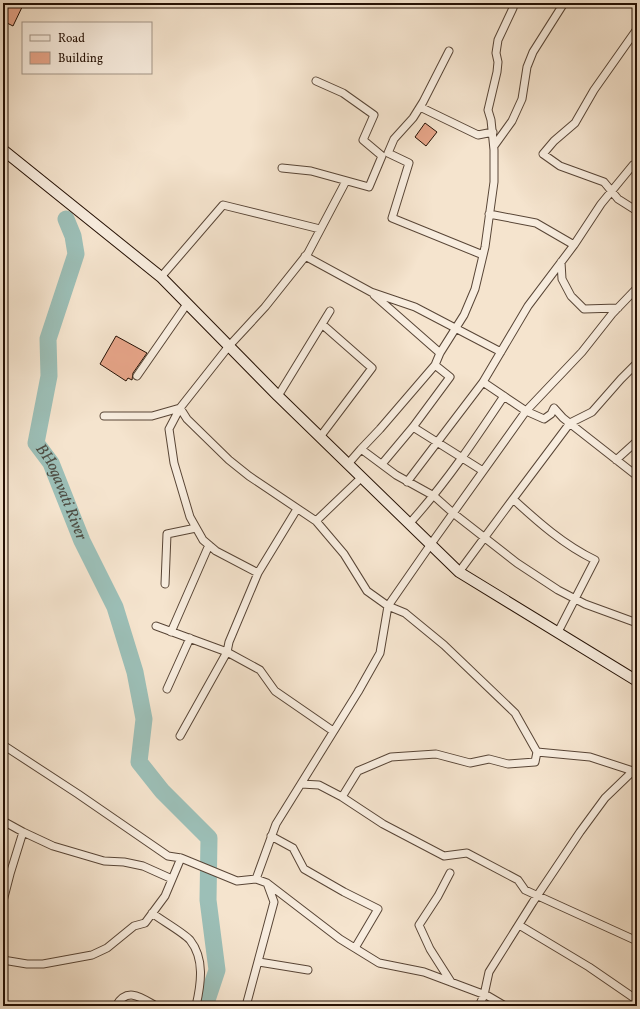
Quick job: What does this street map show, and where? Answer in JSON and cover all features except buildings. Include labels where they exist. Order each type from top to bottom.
[{"type":"street","points":[[348,464],[435,364],[440,353],[464,315],[475,289],[483,255],[494,182],[493,132],[488,110],[497,72],[498,62],[496,53],[498,40],[514,3]]},
{"type":"street","points":[[494,146],[512,121],[522,99],[527,67],[533,52],[564,3]]},
{"type":"street","points":[[637,29],[594,90],[575,123],[554,141],[543,154],[560,166],[604,182],[618,199],[637,211]]},
{"type":"street","points":[[449,51],[420,107],[394,139],[388,153],[409,163],[392,218],[483,255]]},
{"type":"street","points":[[282,168],[312,171],[369,187],[382,156],[363,140],[374,115],[343,93],[316,81]]},
{"type":"street","points":[[420,107],[478,135],[493,132]]},
{"type":"street","points":[[3,150],[161,277],[278,396],[459,572],[637,682]]},
{"type":"street","points":[[407,482],[483,382],[528,306],[574,244],[601,204],[633,165],[637,163]]},
{"type":"street","points":[[258,573],[216,551],[203,540],[190,517],[174,463],[169,429],[180,408],[229,346],[265,306],[305,256],[346,181]]},
{"type":"street","points":[[161,277],[223,204],[320,229]]},
{"type":"street","points":[[489,214],[536,223],[574,244]]},
{"type":"street","points":[[305,256],[371,292],[415,307],[501,352]]},
{"type":"street","points":[[561,262],[562,280],[571,296],[584,309],[618,308]]},
{"type":"street","points":[[256,879],[276,824],[358,692],[380,653],[388,606],[526,411],[582,352],[618,308],[637,288]]},
{"type":"street","points":[[371,292],[440,353]]},
{"type":"street","points":[[137,376],[187,304]]},
{"type":"street","points":[[278,396],[323,325],[330,311]]},
{"type":"street","points":[[320,437],[372,368],[323,325]]},
{"type":"street","points":[[459,572],[570,423],[592,412],[637,363]]},
{"type":"street","points":[[382,464],[413,427],[450,377],[435,364]]},
{"type":"street","points":[[483,382],[526,411],[544,419],[551,414],[554,408],[570,423],[637,476]]},
{"type":"street","points":[[409,524],[434,496],[504,396]]},
{"type":"street","points":[[104,416],[152,416],[180,408]]},
{"type":"street","points":[[180,408],[187,419],[229,460],[249,476],[316,522],[344,554],[367,591],[388,606],[405,613],[444,645],[510,708],[515,713],[538,752],[535,762],[508,764],[489,759],[470,763],[436,754],[391,757],[358,771],[342,797]]},
{"type":"street","points":[[413,427],[483,471]]},
{"type":"street","points":[[616,460],[637,441]]},
{"type":"street","points":[[361,449],[407,482],[434,496],[453,514],[485,537],[517,564],[558,590],[585,604],[637,623]]},
{"type":"street","points":[[316,522],[362,477]]},
{"type":"street","points":[[513,498],[549,530],[578,552],[595,560],[558,632]]},
{"type":"street","points":[[180,736],[227,652],[229,642],[258,573],[297,509]]},
{"type":"street","points":[[165,584],[166,534],[196,528]]},
{"type":"street","points":[[172,632],[210,545]]},
{"type":"street","points":[[156,626],[227,652],[260,670],[276,691],[333,731]]},
{"type":"street","points":[[167,690],[190,638]]},
{"type":"street","points":[[3,745],[78,794],[168,856],[181,858],[237,881],[256,879],[267,883],[340,939],[379,962],[424,972],[484,995],[505,1006]]},
{"type":"street","points":[[538,752],[590,757],[635,769]]},
{"type":"street","points":[[479,1006],[484,995],[489,972],[537,895],[605,798],[635,769]]},
{"type":"street","points":[[301,784],[319,785],[342,797],[383,824],[444,856],[467,853],[518,880],[525,890],[637,941]]},
{"type":"street","points":[[3,821],[53,846],[104,861],[124,862],[143,866],[172,879]]},
{"type":"street","points":[[3,900],[23,832]]},
{"type":"street","points":[[271,836],[293,848],[304,869],[378,909],[355,948]]},
{"type":"street","points":[[3,960],[27,964],[43,964],[92,955],[107,948],[134,926],[145,923],[165,896],[181,858]]},
{"type":"street","points":[[450,873],[438,896],[419,925],[430,950],[451,983]]},
{"type":"street","points":[[246,1006],[274,902],[267,883]]},
{"type":"street","points":[[152,913],[189,939],[200,960],[200,976],[196,1006]]},
{"type":"street","points":[[519,925],[589,967],[637,1000]]},
{"type":"street","points":[[259,962],[308,970]]},
{"type":"street","points":[[116,1006],[120,1000],[128,995],[136,995],[156,1006]]},
{"type":"waterway","name":"BHogavati River","points":[[66,219],[73,236],[76,254],[48,339],[49,376],[36,443],[51,463],[82,541],[115,607],[135,672],[144,719],[139,762],[162,791],[209,838],[208,900],[217,970],[205,1006]]}]
